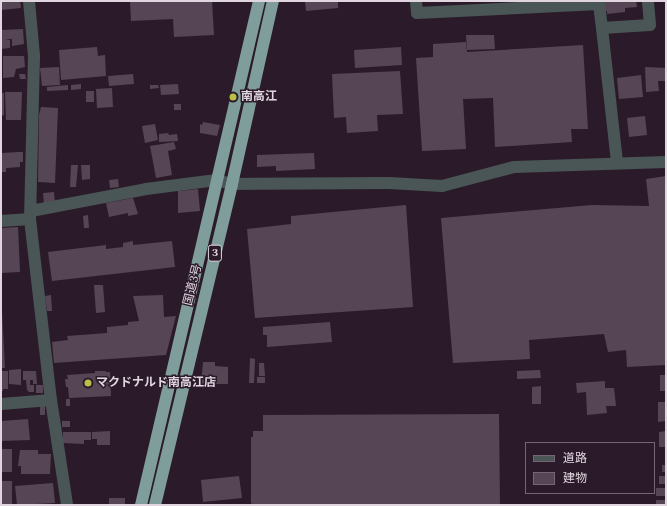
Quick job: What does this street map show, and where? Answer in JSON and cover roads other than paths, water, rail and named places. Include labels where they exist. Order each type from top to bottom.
[{"type":"highway","name":"国道3号","points":[[140,505],[178,352],[216,180],[259,1]]},
{"type":"highway","name":"国道3号","points":[[155,505],[232,184],[273,1]]},
{"type":"street","points":[[29,1],[34,56],[30,215],[51,400],[66,505]]},
{"type":"street","points":[[416,1],[417,13],[599,4],[617,162]]},
{"type":"street","points":[[602,28],[650,26],[648,1]]},
{"type":"street","points":[[1,221],[146,189],[216,180],[232,184],[390,183],[442,186],[514,167],[617,162],[666,162]]},
{"type":"street","points":[[1,404],[51,400]]},
{"type":"place","name":"南高江","points":[[233,97]]},
{"type":"place","name":"マクドナルド南高江店","points":[[88,383]]}]
